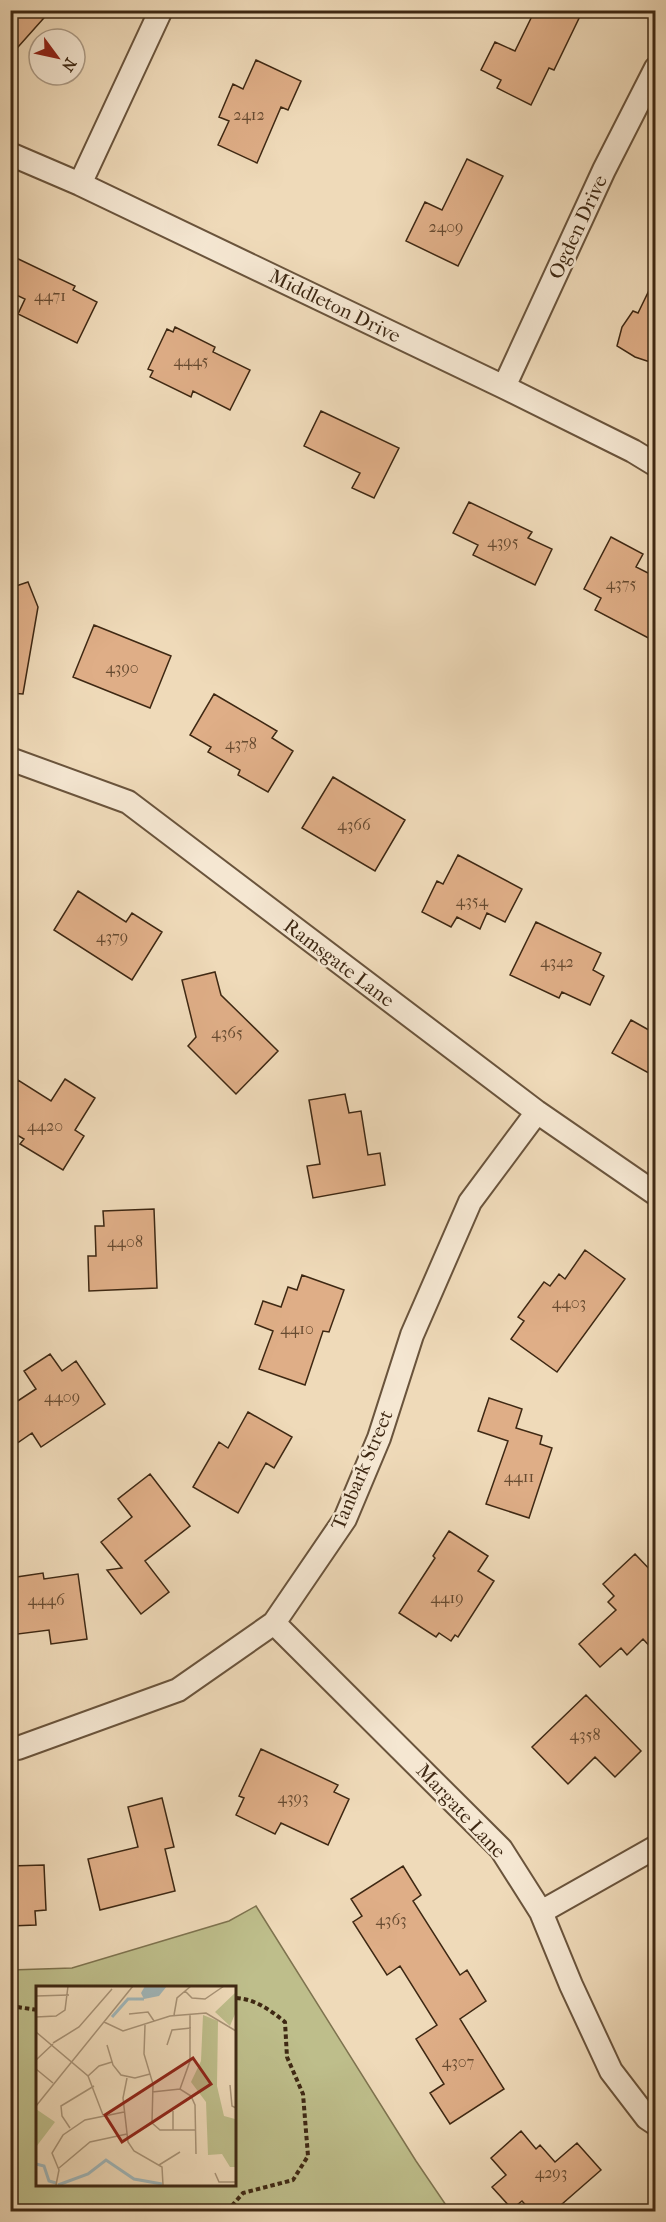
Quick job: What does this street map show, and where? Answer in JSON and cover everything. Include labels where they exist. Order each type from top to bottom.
[{"type":"street","points":[[80,184],[161,10]]},
{"type":"street","name":"Ogden Drive","points":[[504,387],[604,170],[656,68]]},
{"type":"street","name":"Middleton Drive","points":[[10,154],[80,184],[504,387],[633,451],[656,465]]},
{"type":"street","name":"Ramsgate Lane","points":[[10,759],[128,802],[537,1112],[656,1194]]},
{"type":"street","name":"Tanbark Street","points":[[10,1748],[18,1748],[178,1690],[274,1623],[345,1520],[379,1438],[412,1335],[470,1202],[537,1112]]},
{"type":"street","name":"Margate Lane","points":[[274,1623],[501,1849],[541,1912],[610,2071],[647,2118],[656,2124]]},
{"type":"street","points":[[541,1912],[656,1847]]},
{"type":"path","points":[[229,2211],[243,2193],[292,2180],[308,2156],[303,2094],[287,2057],[285,2022],[268,2008],[236,1998]]},
{"type":"path","points":[[10,2006],[36,2010]]},
{"type":"green space","points":[[256,1906],[416,2161],[450,2211],[11,2211],[11,1970],[72,1968],[229,1921]]},
{"type":"building","points":[[10,10],[51,10],[36,27],[27,27],[27,37],[10,56]]},
{"type":"building","points":[[535,10],[583,10],[554,70],[549,68],[531,105],[497,88],[501,80],[481,70],[495,42],[515,51]]},
{"type":"building","points":[[256,60],[301,81],[288,110],[281,107],[257,163],[218,145],[229,121],[219,117],[233,84],[243,89]]},
{"type":"building","points":[[467,159],[503,176],[458,266],[406,241],[425,202],[442,210]]},
{"type":"building","points":[[10,255],[75,286],[73,290],[97,302],[77,343],[18,314],[25,299],[10,292]]},
{"type":"building","points":[[656,276],[656,364],[635,357],[617,346],[622,327],[633,311],[638,313]]},
{"type":"building","points":[[175,327],[215,347],[213,352],[250,370],[230,410],[193,391],[191,397],[150,377],[153,371],[148,369],[167,329],[173,332]]},
{"type":"building","points":[[321,411],[399,448],[374,498],[352,488],[360,473],[304,446]]},
{"type":"building","points":[[469,502],[532,532],[528,538],[552,549],[535,585],[473,555],[478,545],[453,533]]},
{"type":"building","points":[[611,537],[643,554],[636,567],[656,577],[656,642],[595,610],[601,598],[584,589]]},
{"type":"building","points":[[28,582],[38,607],[23,694],[10,693],[10,588]]},
{"type":"building","points":[[94,625],[171,656],[150,708],[73,677]]},
{"type":"building","points":[[214,694],[277,731],[272,738],[293,751],[268,792],[238,775],[240,770],[208,752],[211,747],[190,735]]},
{"type":"building","points":[[333,777],[405,820],[375,871],[302,828]]},
{"type":"building","points":[[458,855],[522,889],[505,922],[487,913],[480,929],[457,917],[451,927],[422,912],[437,881],[443,884]]},
{"type":"building","points":[[78,891],[126,922],[132,913],[162,932],[132,980],[54,930]]},
{"type":"building","points":[[536,922],[601,953],[593,970],[604,976],[590,1005],[562,992],[559,998],[510,975]]},
{"type":"building","points":[[215,972],[221,995],[278,1051],[236,1094],[188,1046],[196,1037],[182,980]]},
{"type":"building","points":[[631,1020],[656,1034],[656,1077],[612,1053]]},
{"type":"building","points":[[65,1079],[95,1098],[75,1130],[84,1136],[63,1170],[20,1144],[24,1139],[10,1131],[10,1093],[18,1080],[51,1101]]},
{"type":"building","points":[[345,1094],[349,1113],[361,1111],[368,1155],[380,1153],[385,1185],[313,1198],[307,1166],[320,1164],[309,1100]]},
{"type":"building","points":[[154,1209],[157,1288],[89,1291],[88,1256],[96,1256],[95,1226],[104,1226],[103,1211]]},
{"type":"building","points":[[585,1250],[625,1279],[557,1372],[511,1339],[524,1321],[518,1317],[544,1282],[550,1286],[559,1274],[565,1279]]},
{"type":"building","points":[[302,1275],[344,1290],[329,1332],[323,1331],[305,1385],[259,1369],[273,1331],[255,1324],[263,1301],[281,1307],[288,1287],[297,1290]]},
{"type":"building","points":[[50,1354],[62,1371],[76,1361],[105,1404],[41,1447],[32,1433],[10,1448],[10,1406],[36,1389],[24,1371]]},
{"type":"building","points":[[489,1398],[522,1409],[516,1428],[542,1436],[540,1444],[552,1448],[529,1518],[486,1504],[508,1441],[478,1431]]},
{"type":"building","points":[[248,1412],[292,1437],[274,1468],[266,1463],[238,1513],[193,1487],[219,1442],[228,1448]]},
{"type":"building","points":[[150,1474],[190,1526],[145,1561],[169,1592],[141,1614],[107,1570],[122,1568],[101,1542],[132,1517],[118,1499]]},
{"type":"building","points":[[449,1531],[488,1556],[478,1571],[494,1581],[458,1637],[455,1635],[451,1641],[439,1633],[436,1637],[399,1613],[435,1558],[433,1556]]},
{"type":"building","points":[[635,1554],[656,1576],[656,1653],[643,1639],[627,1655],[621,1648],[600,1667],[579,1644],[616,1610],[608,1602],[614,1596],[603,1584]]},
{"type":"building","points":[[43,1573],[44,1579],[78,1574],[87,1639],[51,1644],[49,1630],[10,1635],[10,1578]]},
{"type":"building","points":[[586,1695],[641,1751],[615,1777],[595,1757],[568,1784],[532,1747]]},
{"type":"building","points":[[261,1749],[338,1785],[334,1792],[349,1799],[328,1845],[281,1823],[275,1834],[236,1815],[244,1798],[239,1796]]},
{"type":"building","points":[[162,1798],[174,1847],[165,1849],[175,1891],[100,1910],[88,1859],[138,1847],[128,1807]]},
{"type":"building","points":[[44,1865],[46,1910],[35,1911],[36,1925],[10,1926],[10,1866]]},
{"type":"building","points":[[403,1866],[421,1895],[413,1901],[460,1975],[467,1970],[486,2001],[460,2019],[504,2089],[450,2124],[430,2093],[444,2084],[416,2039],[437,2025],[400,1966],[387,1975],[353,1922],[362,1916],[351,1899]]},
{"type":"building","points":[[521,2131],[536,2149],[540,2145],[555,2162],[577,2143],[601,2170],[554,2211],[531,2211],[522,2201],[512,2209],[492,2187],[506,2175],[491,2158]]}]
